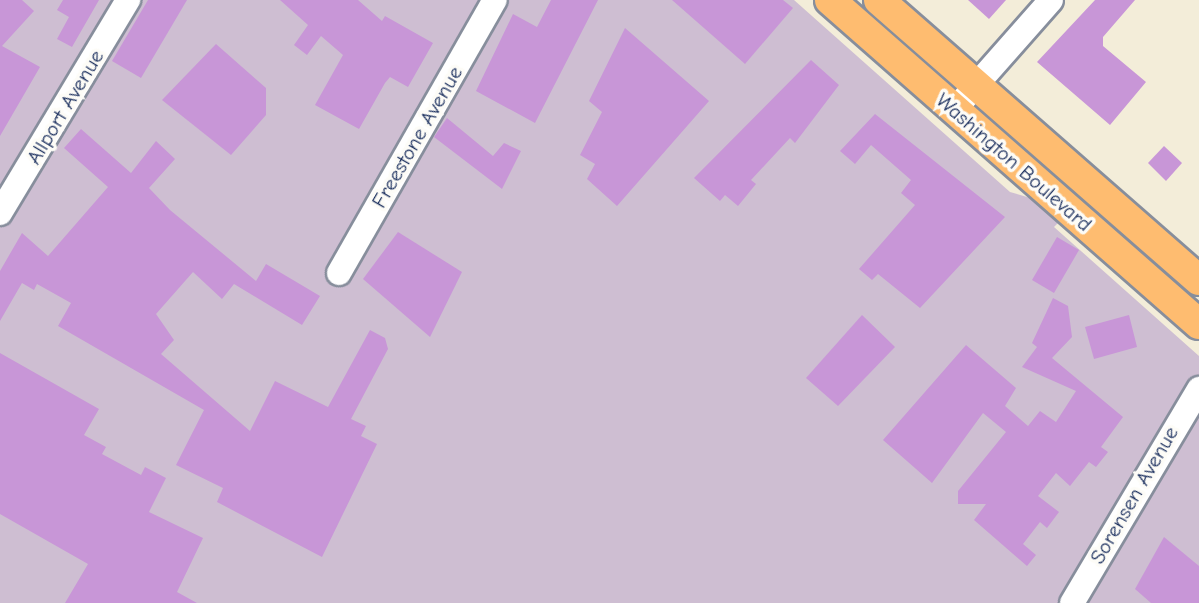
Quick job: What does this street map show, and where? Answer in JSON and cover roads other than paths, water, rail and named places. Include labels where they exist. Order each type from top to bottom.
[{"type":"main road","name":"Washington Boulevard","points":[[830,0],[1199,324]]},
{"type":"main road","name":"Washington Boulevard","points":[[879,0],[1199,280]]},
{"type":"street","name":"Allport Avenue","points":[[0,213],[128,0]]},
{"type":"street","name":"Freestone Avenue","points":[[339,273],[495,0]]},
{"type":"street","points":[[955,109],[1051,0]]},
{"type":"street","name":"Sorensen Avenue","points":[[1072,603],[1199,389]]}]
